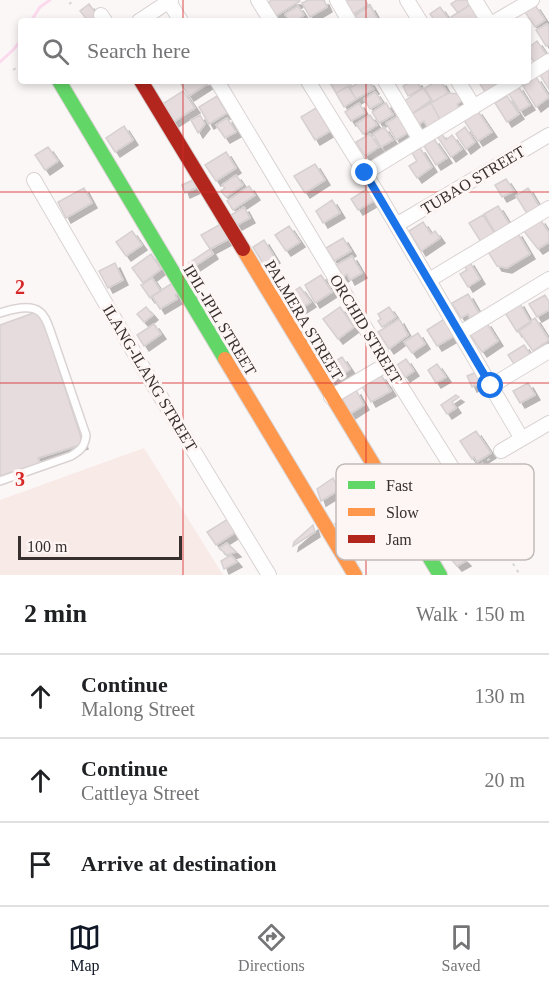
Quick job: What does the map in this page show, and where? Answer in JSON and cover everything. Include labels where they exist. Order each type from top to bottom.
[{"type":"street","points":[[258,0],[269,18]]},
{"type":"street","points":[[337,0],[348,18]]},
{"type":"street","points":[[407,0],[418,18]]},
{"type":"street","points":[[475,0],[486,18]]},
{"type":"street","points":[[500,18],[532,0]]},
{"type":"street","points":[[144,18],[170,1],[179,18]]},
{"type":"street","points":[[531,72],[549,61]]},
{"type":"street","name":"IPIL-IPIL STREET","points":[[61,84],[336,542]]},
{"type":"street","name":"PALMERA STREET","points":[[143,84],[372,464]]},
{"type":"street","name":"ORCHID STREET","points":[[219,84],[387,364],[450,464]]},
{"type":"street","points":[[310,84],[381,199],[522,439]]},
{"type":"street","points":[[387,84],[420,140]]},
{"type":"street","points":[[460,84],[474,107]]},
{"type":"street","points":[[365,173],[511,84]]},
{"type":"street","name":"TUBAO STREET","points":[[396,225],[549,135]]},
{"type":"street","name":"ILANG-ILANG STREET","points":[[34,180],[139,362],[269,575]]},
{"type":"street","points":[[429,280],[549,208]]},
{"type":"street","points":[[460,333],[549,279]]},
{"type":"street","points":[[491,386],[549,351]]},
{"type":"street","points":[[331,397],[387,364]]},
{"type":"street","points":[[501,451],[549,423]]},
{"type":"street","name":"IPIL-IPIL STREET","points":[[347,560],[356,575]]},
{"type":"street","name":"PALMERA STREET","points":[[431,560],[440,575]]},
{"type":"lane","points":[[0,313],[32,308],[43,314],[86,435],[85,443],[80,451],[71,456],[0,481]]},
{"type":"path","points":[[69,4],[75,0]]},
{"type":"path","points":[[13,70],[18,67]]},
{"type":"path","points":[[481,464],[501,451]]},
{"type":"path","points":[[510,560],[520,575]]},
{"type":"shaded area","points":[[144,448],[223,575],[0,575],[0,500]]},
{"type":"building","points":[[271,0],[300,1],[276,16],[268,3]]},
{"type":"building","points":[[308,0],[324,0],[327,7],[310,17],[302,3]]},
{"type":"building","points":[[365,0],[368,5],[353,14],[346,2]]},
{"type":"building","points":[[457,0],[468,0],[471,4],[458,13],[451,4]]},
{"type":"building","points":[[89,4],[99,18],[86,18],[80,11]]},
{"type":"building","points":[[471,4],[479,16],[476,18],[451,17]]},
{"type":"building","points":[[535,5],[545,20],[535,27],[525,12]]},
{"type":"building","points":[[298,6],[304,15],[300,18],[287,18],[285,14]]},
{"type":"building","points":[[370,6],[377,18],[357,18],[355,16]]},
{"type":"building","points":[[440,7],[448,18],[433,18],[430,14]]},
{"type":"building","points":[[547,24],[549,44],[546,46],[536,30]]},
{"type":"building","points":[[537,41],[546,54],[535,63],[531,58],[531,46]]},
{"type":"building","points":[[549,69],[549,89],[540,75]]},
{"type":"building","points":[[536,77],[549,97],[536,107],[523,86],[531,84],[531,80]]},
{"type":"building","points":[[181,84],[207,84],[189,96]]},
{"type":"building","points":[[331,84],[350,84],[351,85],[336,93]]},
{"type":"building","points":[[356,84],[371,84],[374,89],[356,99],[350,88]]},
{"type":"building","points":[[418,84],[421,89],[408,96],[403,86]]},
{"type":"building","points":[[432,84],[443,84],[448,93],[433,102],[425,88]]},
{"type":"building","points":[[480,84],[500,84],[487,95]]},
{"type":"building","points":[[348,86],[356,99],[344,107],[336,93]]},
{"type":"building","points":[[518,86],[530,105],[520,111],[508,93]]},
{"type":"building","points":[[423,88],[431,100],[410,115],[402,103]]},
{"type":"building","points":[[183,91],[195,108],[172,123],[161,105]]},
{"type":"building","points":[[375,92],[382,102],[370,109],[364,99]]},
{"type":"building","points":[[448,93],[459,94],[463,100],[457,104],[461,112],[442,123],[431,103]]},
{"type":"building","points":[[217,96],[227,113],[209,124],[199,107]]},
{"type":"building","points":[[507,96],[519,114],[507,122],[495,103]]},
{"type":"building","points":[[359,103],[365,113],[351,121],[345,112]]},
{"type":"building","points":[[386,103],[393,115],[379,123],[372,112]]},
{"type":"building","points":[[431,103],[442,123],[429,130],[424,121],[416,126],[410,115]]},
{"type":"building","points":[[316,108],[330,131],[315,140],[301,117]]},
{"type":"building","points":[[477,110],[492,132],[478,141],[463,119]]},
{"type":"building","points":[[200,115],[205,124],[198,133],[191,120]]},
{"type":"building","points":[[370,115],[377,125],[363,134],[356,124]]},
{"type":"building","points":[[398,116],[409,132],[396,140],[386,123]]},
{"type":"building","points":[[227,118],[236,132],[225,138],[216,125]]},
{"type":"building","points":[[124,126],[133,140],[115,152],[106,138]]},
{"type":"building","points":[[384,127],[393,140],[381,147],[373,134]]},
{"type":"building","points":[[465,127],[475,142],[466,149],[456,134]]},
{"type":"building","points":[[441,133],[446,140],[452,135],[462,149],[451,157],[437,136]]},
{"type":"building","points":[[370,134],[379,147],[365,156],[356,142]]},
{"type":"building","points":[[434,139],[447,158],[436,165],[424,146]]},
{"type":"building","points":[[48,147],[58,161],[45,170],[35,155]]},
{"type":"building","points":[[420,148],[432,167],[417,178],[409,166],[417,161],[412,153]]},
{"type":"building","points":[[226,152],[236,168],[216,181],[205,165]]},
{"type":"building","points":[[315,164],[325,180],[305,193],[294,176]]},
{"type":"building","points":[[236,175],[243,185],[226,197],[221,191],[225,188],[222,185]]},
{"type":"building","points":[[195,179],[198,187],[185,193],[182,185]]},
{"type":"building","points":[[506,179],[514,191],[502,197],[495,185]]},
{"type":"building","points":[[249,186],[255,195],[233,210],[227,201]]},
{"type":"building","points":[[370,187],[377,199],[358,210],[351,199]]},
{"type":"building","points":[[84,188],[92,203],[66,218],[58,202]]},
{"type":"building","points":[[528,188],[540,208],[528,215],[516,196]]},
{"type":"building","points":[[332,200],[340,213],[323,223],[316,211]]},
{"type":"building","points":[[498,206],[510,225],[496,234],[484,214]]},
{"type":"building","points":[[244,207],[250,218],[237,225],[231,215]]},
{"type":"building","points":[[483,215],[495,234],[481,242],[469,223]]},
{"type":"building","points":[[540,219],[549,233],[549,242],[538,249],[523,230]]},
{"type":"building","points":[[423,222],[431,234],[435,231],[440,238],[421,251],[409,231]]},
{"type":"building","points":[[221,224],[229,239],[210,249],[201,235]]},
{"type":"building","points":[[289,226],[300,242],[286,251],[275,235]]},
{"type":"building","points":[[132,231],[142,245],[126,256],[116,242]]},
{"type":"building","points":[[517,232],[530,254],[507,268],[497,266],[487,250]]},
{"type":"building","points":[[343,238],[351,251],[334,261],[326,248]]},
{"type":"building","points":[[264,240],[275,258],[264,265],[253,247]]},
{"type":"building","points":[[210,249],[213,254],[192,268],[189,263]]},
{"type":"building","points":[[151,254],[161,269],[143,283],[132,268]]},
{"type":"building","points":[[352,256],[362,273],[350,280],[347,274],[343,277],[336,265]]},
{"type":"building","points":[[469,261],[480,279],[468,287],[460,274],[467,270],[463,264]]},
{"type":"building","points":[[115,263],[123,280],[108,288],[99,271]]},
{"type":"building","points":[[321,275],[332,292],[315,303],[305,285]]},
{"type":"building","points":[[152,278],[161,291],[150,298],[141,285]]},
{"type":"building","points":[[174,282],[180,291],[175,295],[177,299],[160,309],[152,296]]},
{"type":"building","points":[[300,287],[311,302],[294,313],[284,298]]},
{"type":"building","points":[[468,294],[479,313],[470,318],[468,314],[461,318],[452,303]]},
{"type":"building","points":[[545,295],[549,302],[549,310],[537,317],[529,304]]},
{"type":"building","points":[[519,302],[531,323],[517,332],[504,311]]},
{"type":"building","points":[[146,307],[153,315],[144,322],[137,314]]},
{"type":"building","points":[[340,307],[354,327],[338,339],[323,319]]},
{"type":"building","points":[[389,307],[396,317],[382,327],[378,321],[381,319],[378,314]]},
{"type":"building","points":[[39,311],[46,331],[50,330],[56,348],[53,351],[83,444],[38,458],[40,463],[0,476],[0,325]]},
{"type":"building","points":[[446,318],[456,335],[437,346],[427,330]]},
{"type":"building","points":[[535,318],[549,340],[533,351],[518,330]]},
{"type":"building","points":[[399,319],[408,335],[389,349],[378,332]]},
{"type":"building","points":[[486,322],[498,341],[482,352],[469,333]]},
{"type":"building","points":[[154,324],[161,334],[144,346],[137,335]]},
{"type":"building","points":[[418,333],[425,344],[412,353],[404,342]]},
{"type":"building","points":[[524,345],[530,354],[514,364],[508,355]]},
{"type":"building","points":[[342,357],[350,369],[331,383],[322,369]]},
{"type":"building","points":[[406,359],[414,371],[405,377],[397,365]]},
{"type":"building","points":[[437,364],[446,377],[436,383],[428,370]]},
{"type":"building","points":[[479,371],[484,381],[472,387],[467,376]]},
{"type":"building","points":[[381,375],[391,391],[371,402],[362,386]]},
{"type":"building","points":[[528,383],[535,395],[520,403],[513,391]]},
{"type":"building","points":[[356,390],[364,405],[347,416],[338,400]]},
{"type":"building","points":[[456,395],[459,397],[452,402],[456,408],[447,414],[441,405]]},
{"type":"building","points":[[476,431],[491,453],[477,462],[474,457],[472,459],[460,441]]},
{"type":"building","points":[[333,478],[336,484],[336,492],[321,501],[317,489]]},
{"type":"building","points":[[228,519],[236,532],[216,545],[207,532]]},
{"type":"building","points":[[313,525],[315,532],[293,546],[294,542]]},
{"type":"building","points":[[227,543],[236,552],[227,555],[219,548]]},
{"type":"building","points":[[231,555],[237,562],[224,569],[221,561]]},
{"type":"building","points":[[452,560],[466,561],[457,566]]},
{"type":"waterway","points":[[33,18],[40,7],[50,0]]},
{"type":"waterway","points":[[0,62],[18,44]]},
{"type":"traffic: fast","points":[[61,84],[225,359]]},
{"type":"traffic: fast","points":[[431,560],[440,575]]},
{"type":"traffic: slow","points":[[243,249],[373,464]]},
{"type":"traffic: slow","points":[[225,359],[336,543]]},
{"type":"traffic: slow","points":[[346,560],[355,575]]},
{"type":"traffic: jam","points":[[143,84],[243,249]]},
{"type":"route","points":[[365,173],[491,386]]}]
